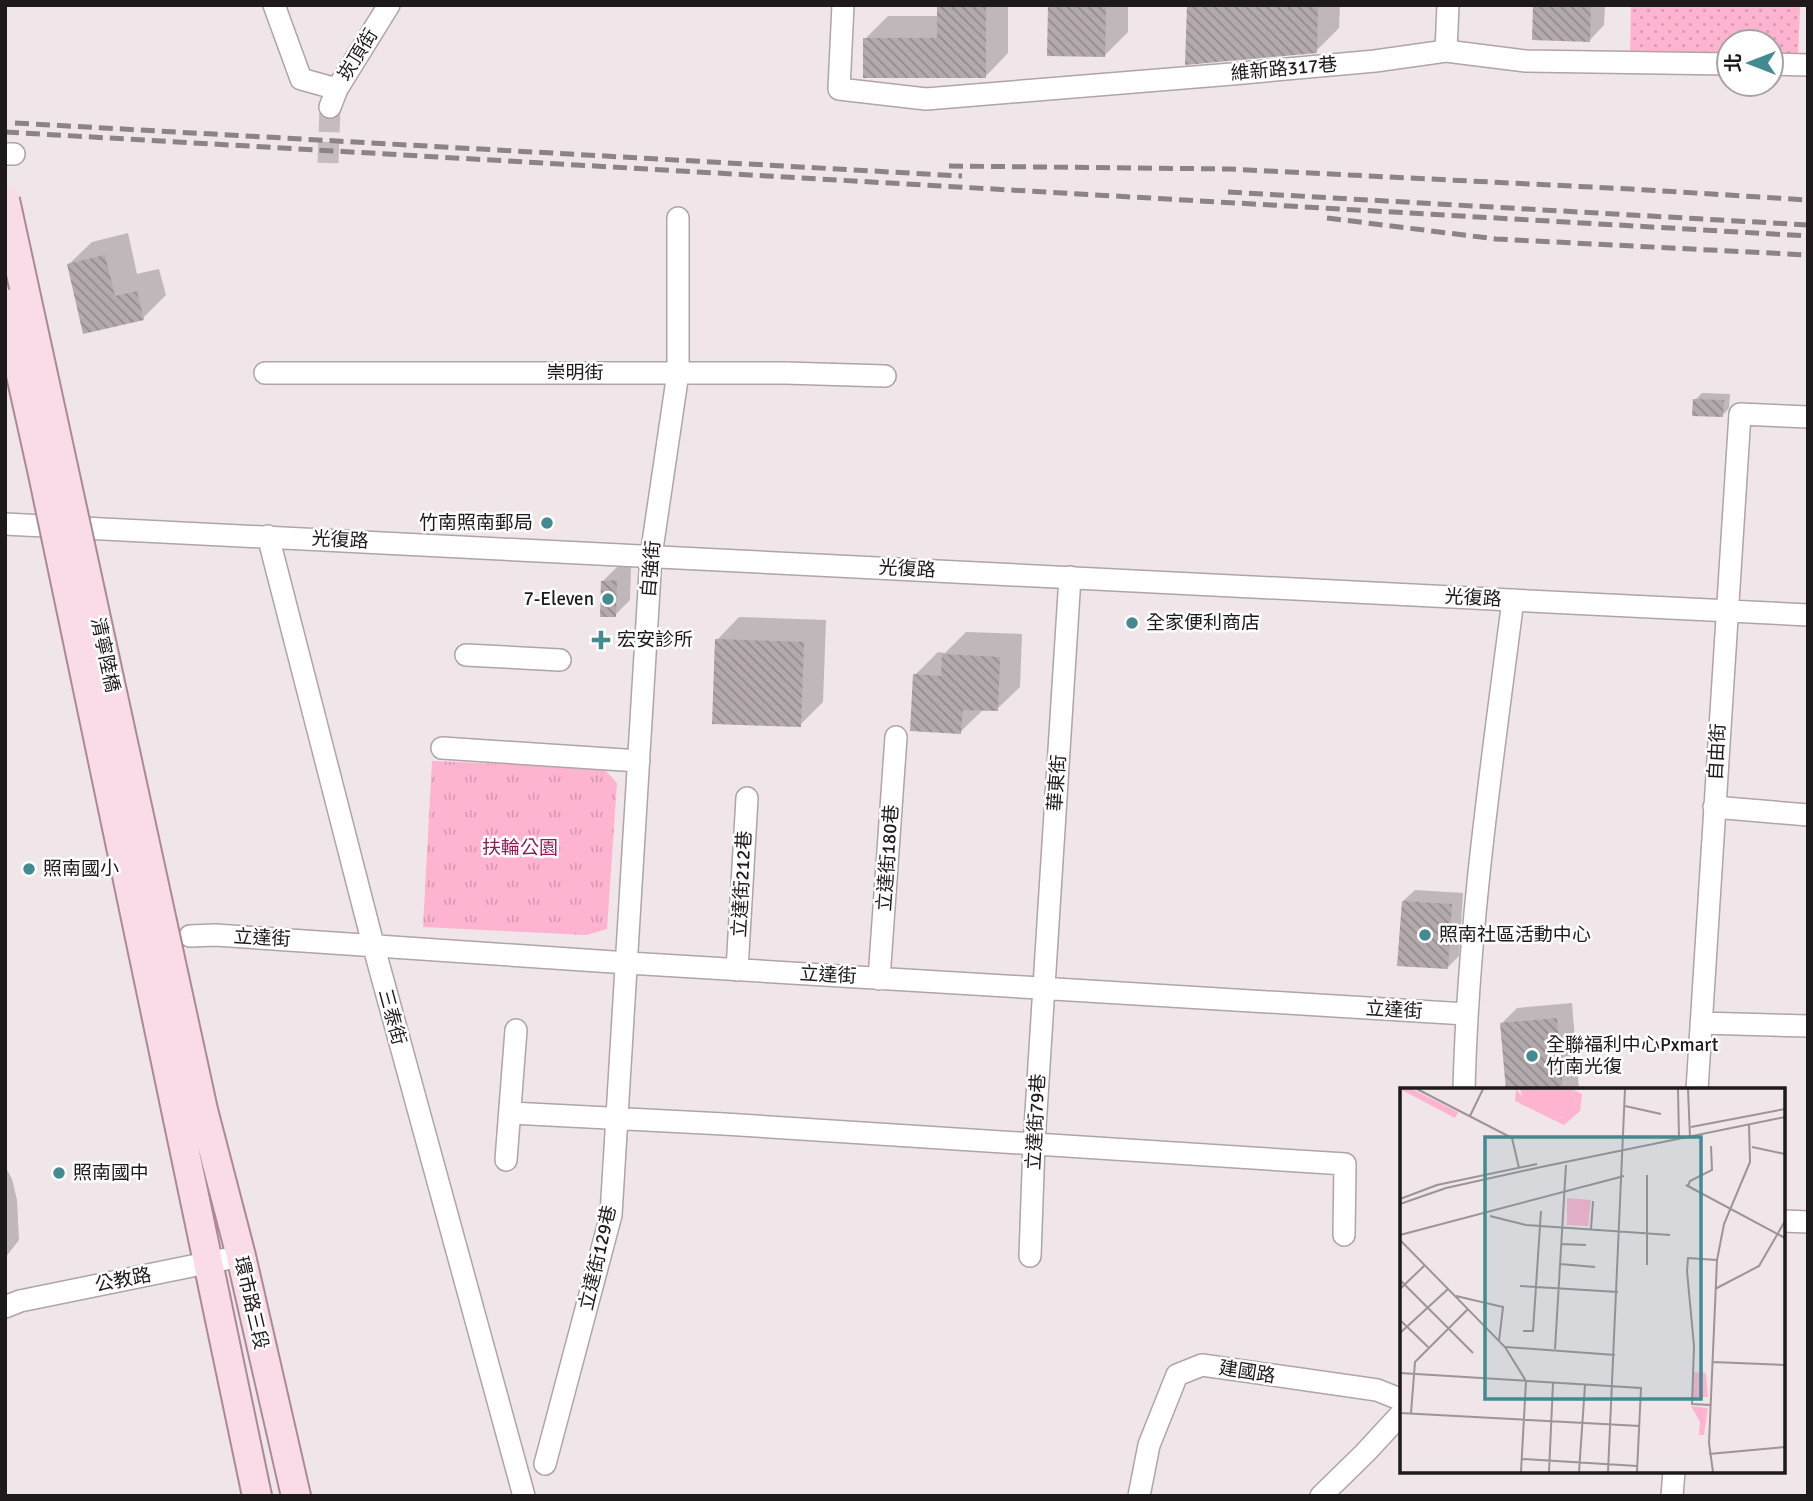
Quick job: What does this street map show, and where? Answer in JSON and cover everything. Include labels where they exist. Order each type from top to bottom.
[{"type":"main road","name":"清寧陸橋","points":[[5,200],[191,1114]]},
{"type":"main road","name":"清寧陸橋","points":[[5,303],[191,1114]]},
{"type":"main road","name":"環市路三段","points":[[191,1114],[241,1256],[296,1496]]},
{"type":"main road","name":"環市路三段","points":[[191,1114],[207,1264],[257,1496]]},
{"type":"street","name":"崁頂街","points":[[274,5],[301,79],[334,98],[389,5]]},
{"type":"street","name":"維新路317巷","points":[[843,5],[839,89],[926,99],[1375,61],[1446,51],[1526,61],[1715,64]]},
{"type":"street","points":[[1446,51],[1448,5]]},
{"type":"street","points":[[1785,64],[1808,65]]},
{"type":"street","name":"自強街","points":[[628,963],[651,556],[678,373],[678,218]]},
{"type":"street","name":"崇明街","points":[[265,373],[885,376]]},
{"type":"street","name":"自由街","points":[[1697,1088],[1740,414],[1808,417]]},
{"type":"street","name":"光復路","points":[[5,524],[1808,615]]},
{"type":"street","name":"三泰街","points":[[268,536],[373,944],[523,1496]]},
{"type":"street","name":"華東街","points":[[1043,989],[1070,577]]},
{"type":"street","points":[[1464,1088],[1466,1014],[1492,763],[1513,600]]},
{"type":"street","points":[[466,655],[560,660]]},
{"type":"street","name":"立達街180巷","points":[[879,979],[896,737]]},
{"type":"street","points":[[442,748],[639,761]]},
{"type":"street","name":"立達街212巷","points":[[737,970],[747,798]]},
{"type":"street","points":[[1714,807],[1808,815]]},
{"type":"street","name":"立達街","points":[[190,936],[373,944],[737,970],[1466,1014]]},
{"type":"street","name":"立達街129巷","points":[[545,1464],[611,1215],[628,963]]},
{"type":"street","name":"立達街79巷","points":[[1030,1256],[1043,989]]},
{"type":"street","points":[[1701,1023],[1808,1026]]},
{"type":"street","points":[[506,1160],[516,1030]]},
{"type":"street","points":[[511,1113],[1345,1164],[1344,1235]]},
{"type":"street","points":[[1785,1221],[1808,1222]]},
{"type":"street","name":"公教路","points":[[5,1307],[20,1301],[241,1256]]},
{"type":"street","name":"建國路","points":[[1139,1496],[1149,1445],[1177,1375],[1202,1365],[1377,1390],[1400,1400]]},
{"type":"street","points":[[1321,1496],[1400,1415]]},
{"type":"street","points":[[1672,1496],[1674,1473]]},
{"type":"green space","points":[[1631,5],[1800,6],[1798,61],[1785,61],[1785,28],[1715,28],[1715,59],[1630,57]]},
{"type":"green space","name":"扶輪公園","points":[[432,761],[603,768],[617,783],[607,929],[587,935],[423,927]]},
{"type":"building","points":[[1048,5],[1106,6],[1105,57],[1047,56]]},
{"type":"building","points":[[1187,5],[1318,5],[1317,53],[1185,65]]},
{"type":"building","points":[[1533,5],[1591,5],[1590,42],[1532,40]]},
{"type":"building","points":[[937,7],[986,7],[986,78],[863,78],[863,38],[937,38]]},
{"type":"building","points":[[105,255],[115,296],[137,291],[144,320],[83,334],[67,264]]},
{"type":"building","points":[[1693,399],[1724,400],[1723,417],[1692,416]]},
{"type":"building","name":"7-Eleven","points":[[617,580],[616,617],[600,617],[601,581]]},
{"type":"building","points":[[715,639],[804,642],[801,727],[712,724]]},
{"type":"building","points":[[942,654],[1000,657],[998,711],[963,710],[961,734],[910,731],[913,674],[941,676]]},
{"type":"building","name":"照南社區活動中心","points":[[1402,901],[1452,904],[1448,969],[1397,966]]},
{"type":"building","name":"全聯福利中心Pxmart 竹南光復","points":[[1557,1018],[1563,1088],[1506,1088],[1500,1023]]},
{"type":"tunnel","points":[[328,163],[330,107]]},
{"type":"railway","points":[[15,123],[962,176]]},
{"type":"railway","points":[[5,132],[1808,236]]},
{"type":"railway","points":[[949,166],[1229,169],[1808,200]]},
{"type":"railway","points":[[1228,192],[1808,225]]},
{"type":"railway","points":[[1327,218],[1496,239],[1808,255]]},
{"type":"place","name":"竹南照南郵局","points":[[547,523]]},
{"type":"place","name":"7-Eleven","points":[[608,599]]},
{"type":"place","name":"全家便利商店","points":[[1132,623]]},
{"type":"place","name":"宏安診所","points":[[601,640]]},
{"type":"place","name":"照南國小","points":[[29,869]]},
{"type":"place","name":"照南社區活動中心","points":[[1425,935]]},
{"type":"place","name":"全聯福利中心Pxmart 竹南光復","points":[[1532,1056]]},
{"type":"place","name":"照南國中","points":[[59,1173]]}]
